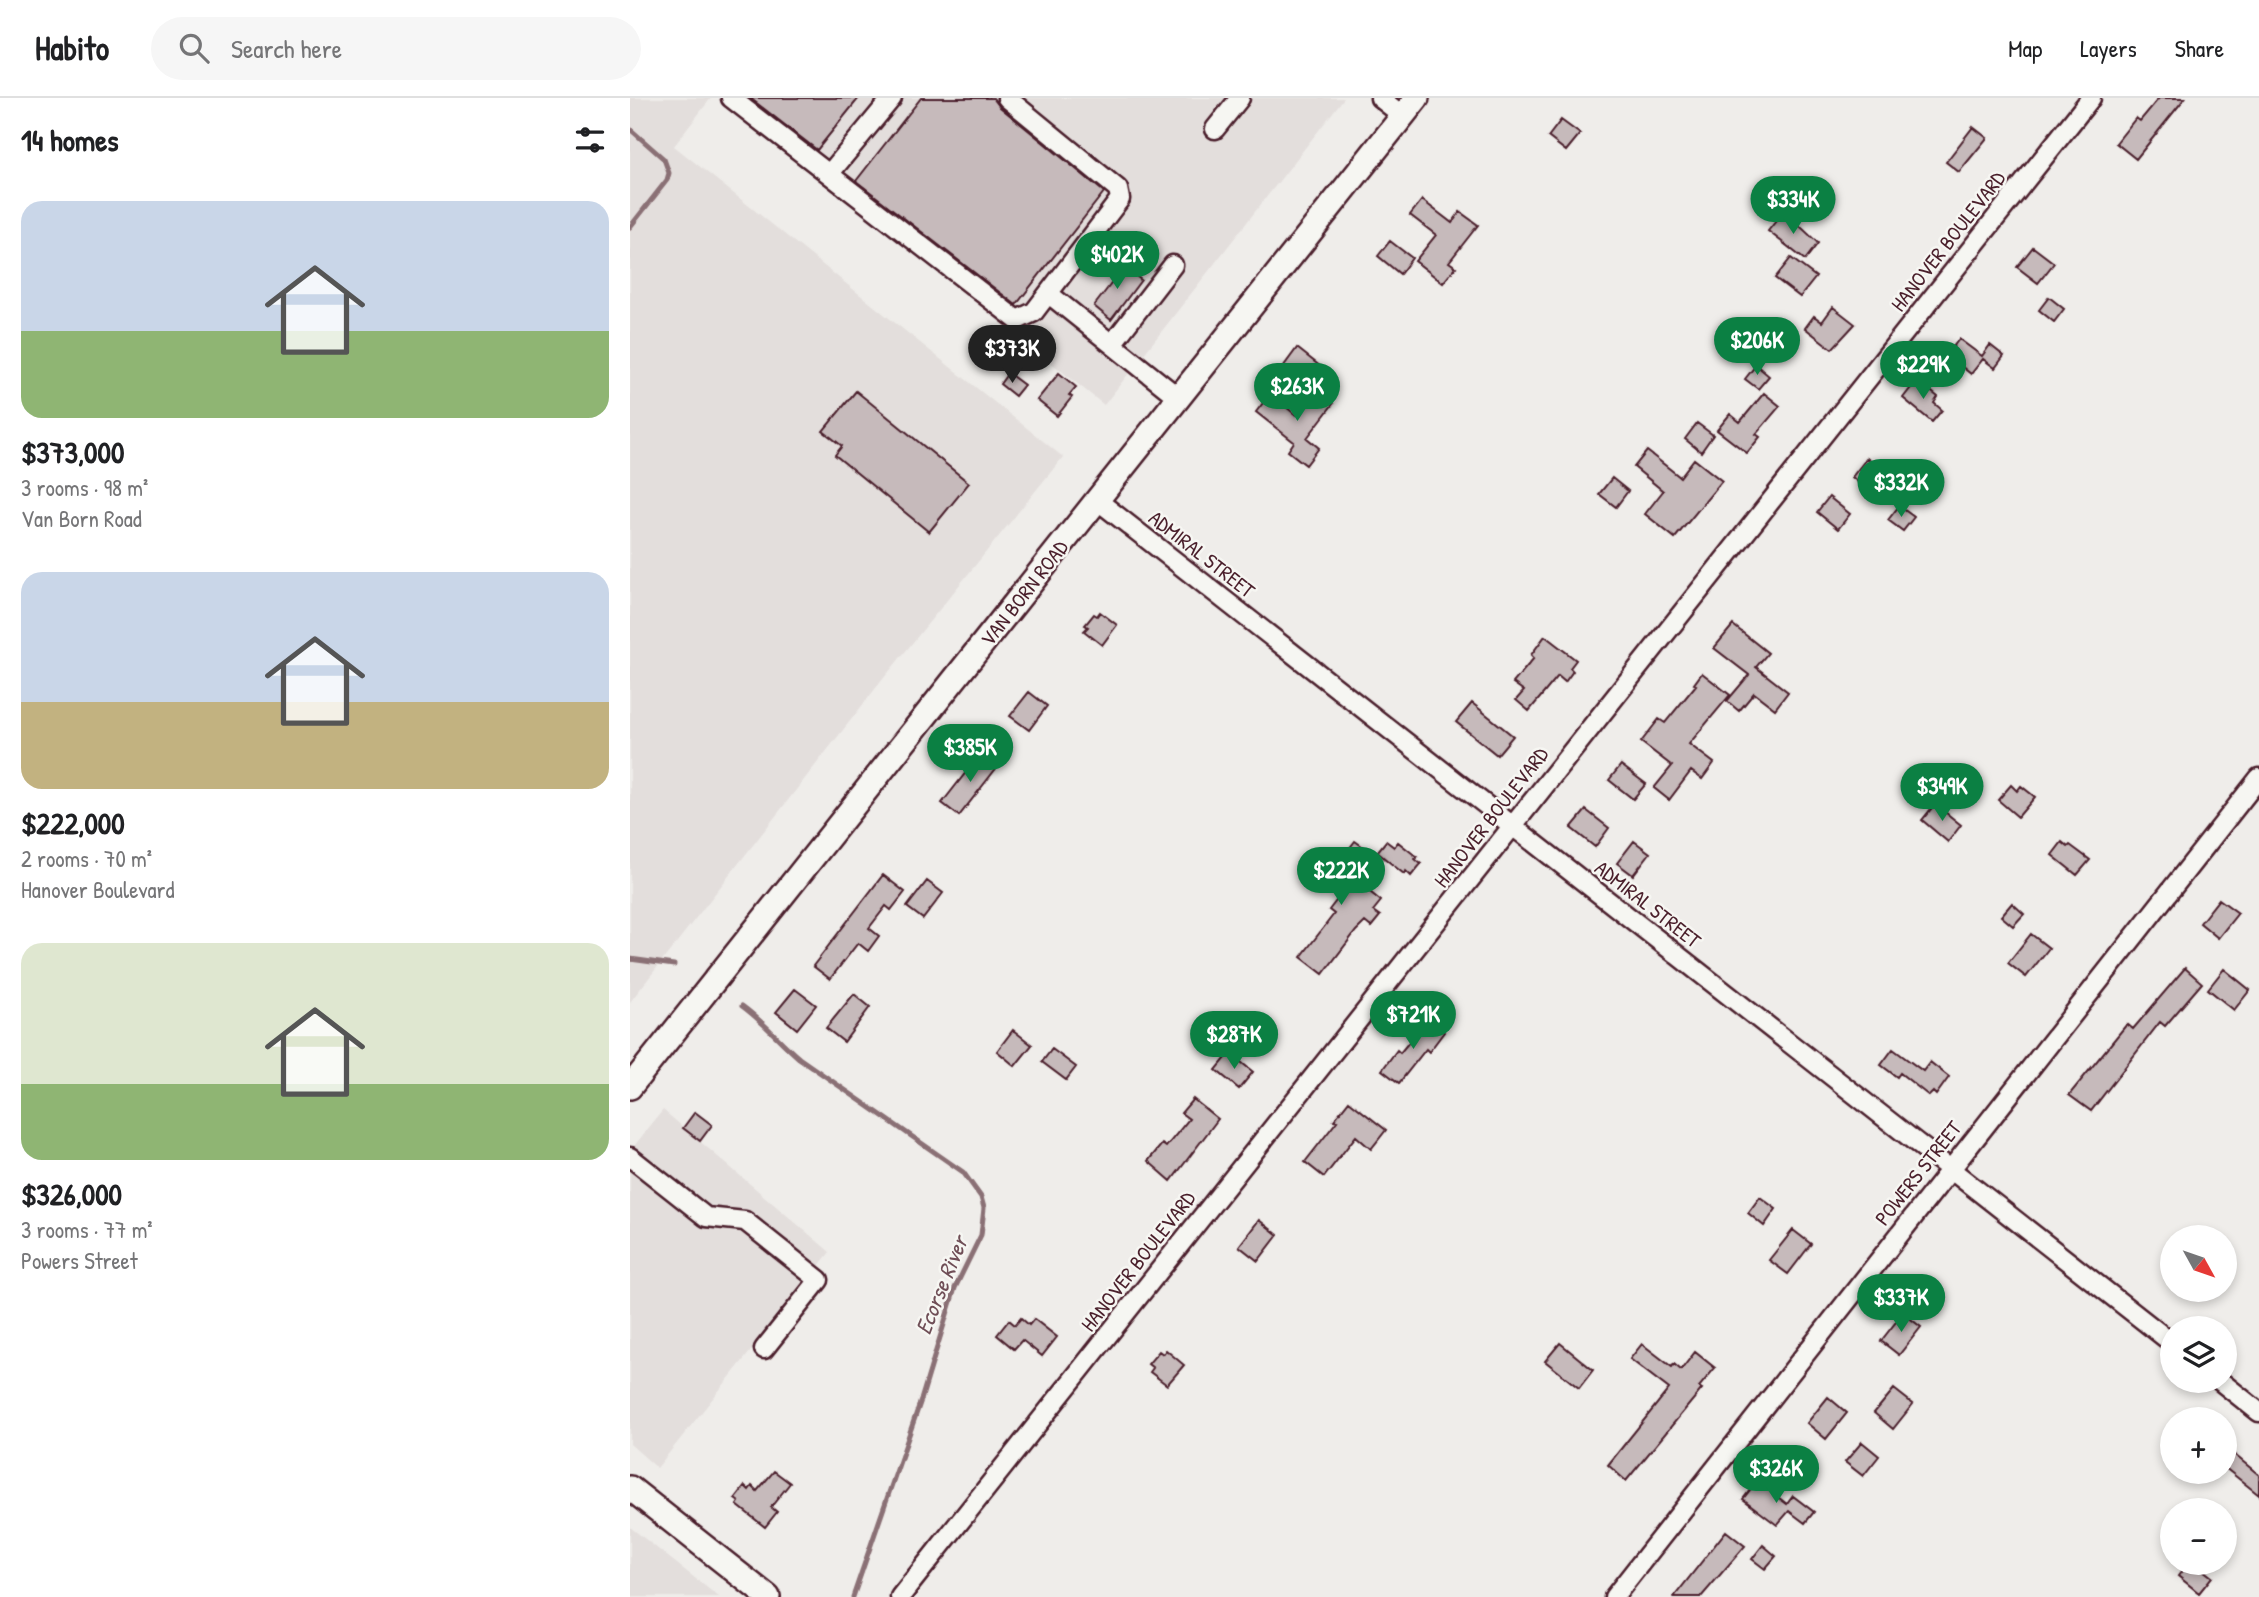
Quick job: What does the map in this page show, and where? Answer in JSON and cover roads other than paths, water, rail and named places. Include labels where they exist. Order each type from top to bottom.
[{"type":"main road","name":"VAN BORN ROAD","points":[[630,1086],[1410,107]]},
{"type":"main road","points":[[630,1488],[768,1597]]},
{"type":"street","points":[[731,98],[1017,320],[1034,312],[1120,199],[1118,189],[1007,98]]},
{"type":"street","points":[[830,173],[891,98]]},
{"type":"street","points":[[1215,129],[1240,98]]},
{"type":"street","points":[[1380,98],[1410,107]]},
{"type":"street","name":"HANOVER BOULEVARD","points":[[900,1597],[2091,98]]},
{"type":"street","points":[[1112,344],[1173,265]]},
{"type":"street","points":[[1049,294],[1180,398]]},
{"type":"street","name":"ADMIRAL STREET","points":[[1097,500],[2160,1334]]},
{"type":"street","name":"POWERS STREET","points":[[1614,1597],[2259,778]]},
{"type":"street","points":[[630,1157],[706,1217],[745,1221],[819,1280],[764,1349]]},
{"type":"street","points":[[2235,1393],[2259,1412]]},
{"type":"waterway","name":"Ecorse River","points":[[630,129],[664,159],[669,173],[667,180],[630,227]]},
{"type":"waterway","name":"Ecorse River","points":[[630,959],[674,965]]},
{"type":"waterway","name":"Ecorse River","points":[[742,1006],[799,1058],[963,1172],[981,1197],[984,1208],[981,1235],[955,1288],[921,1400],[853,1597]]}]
